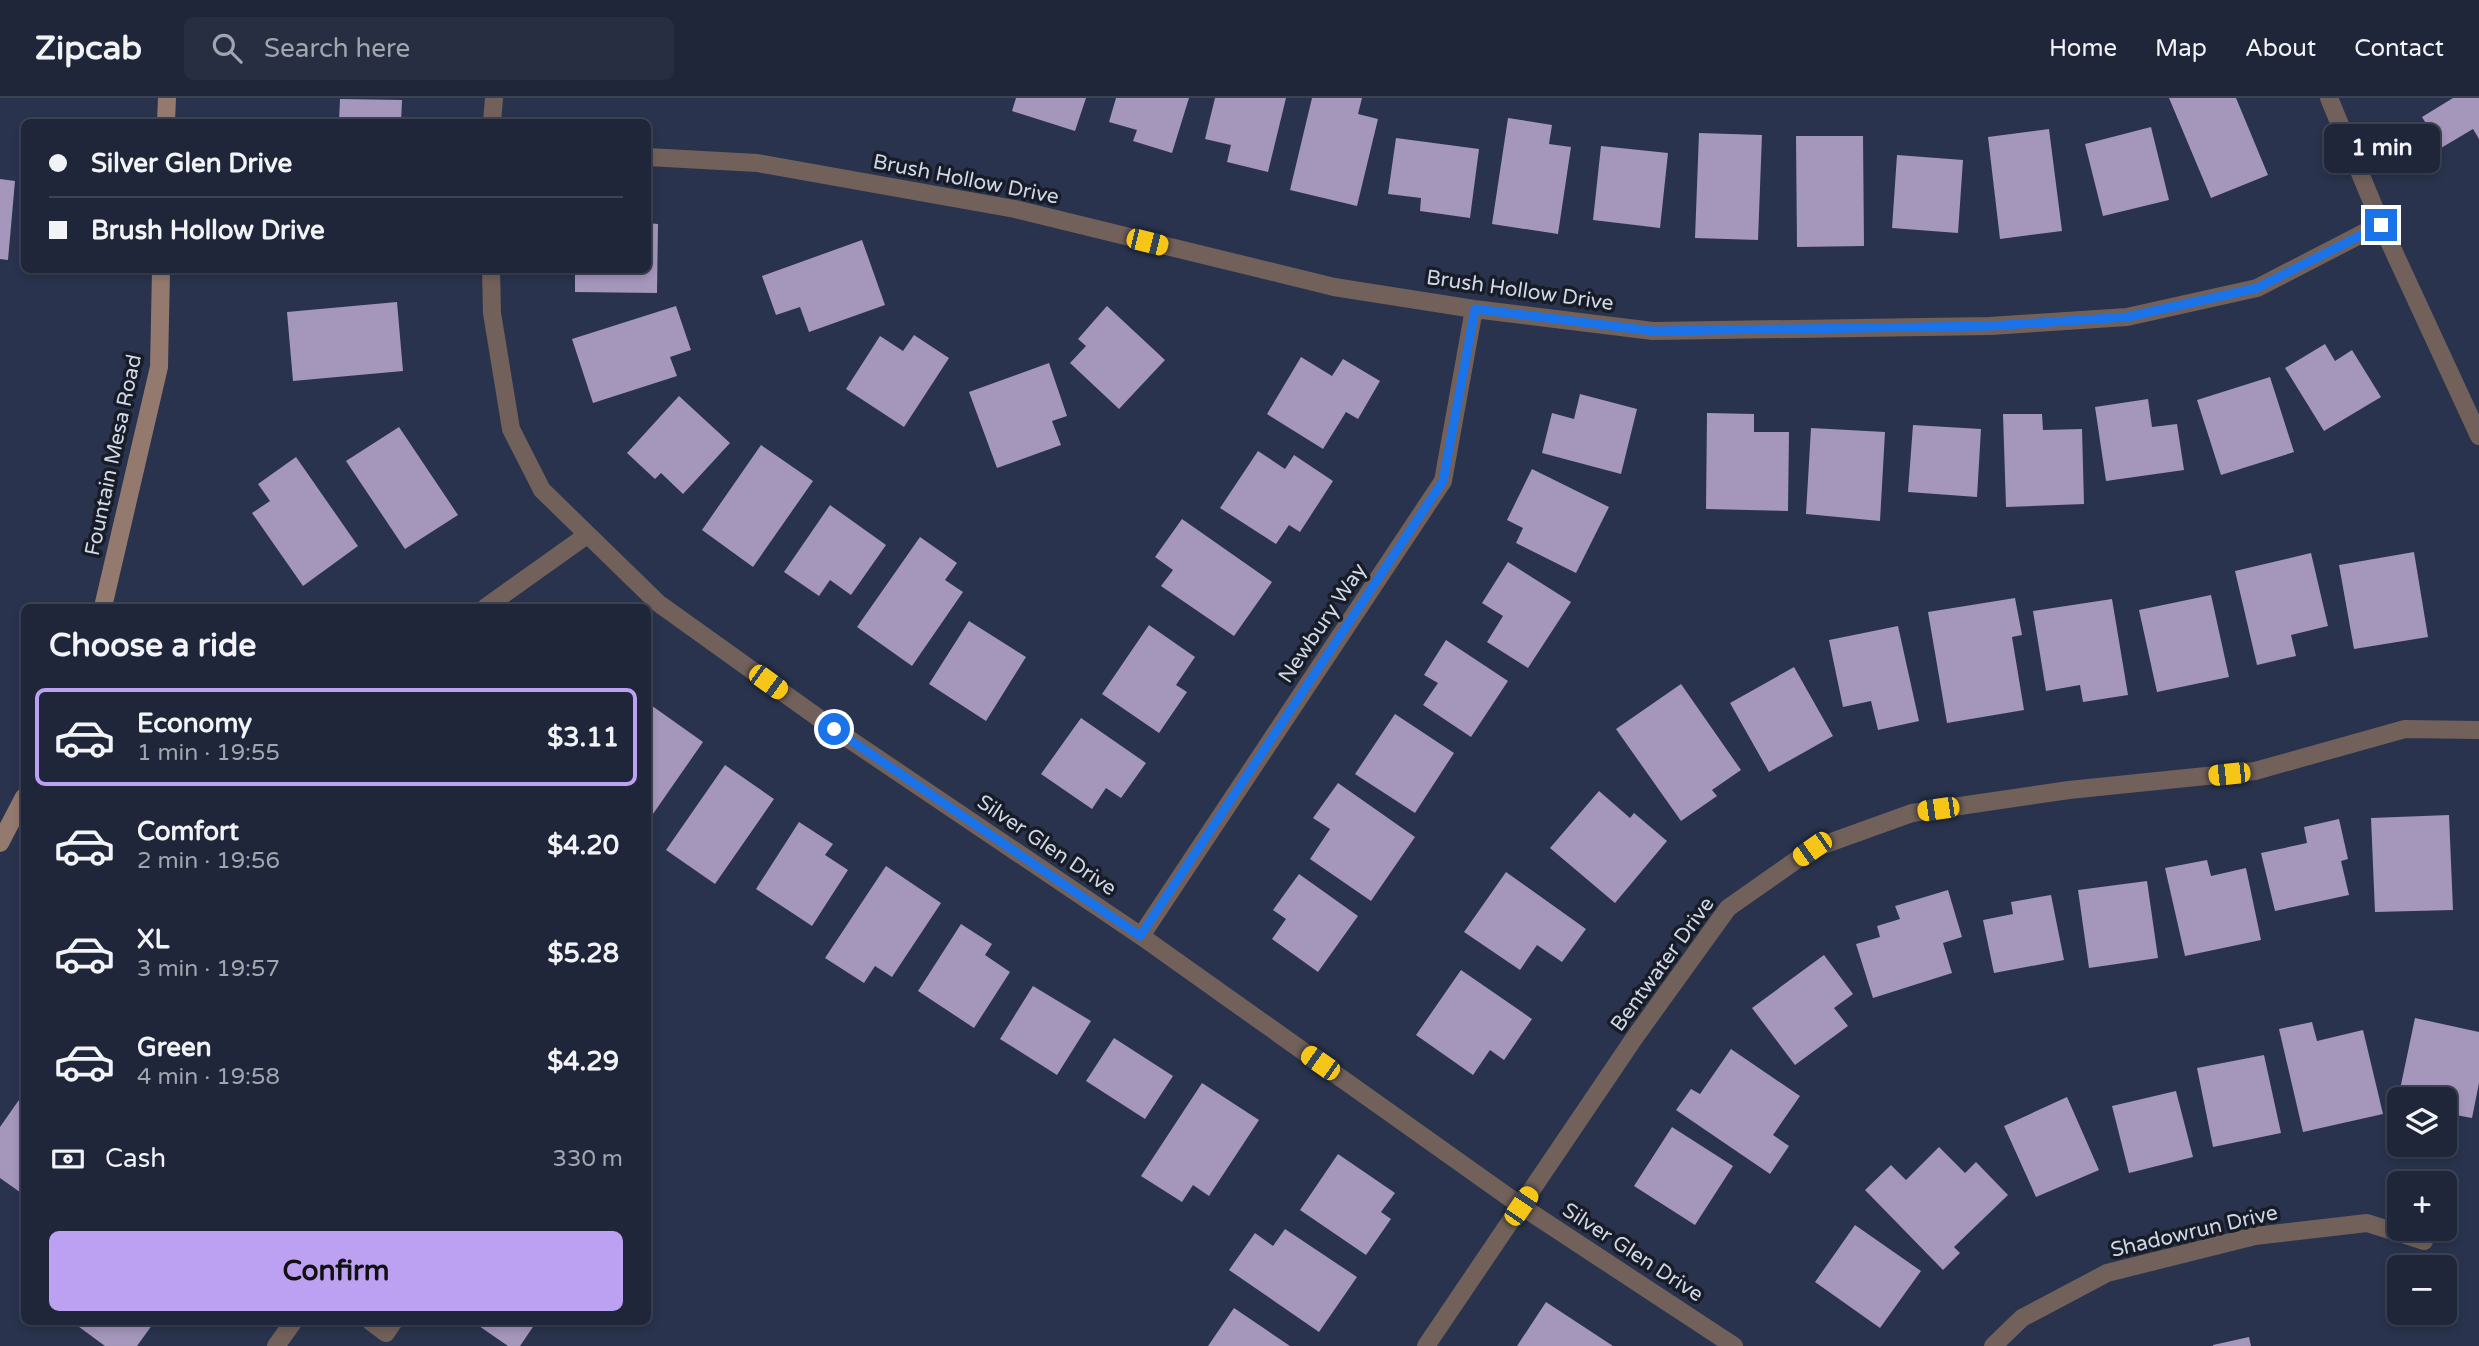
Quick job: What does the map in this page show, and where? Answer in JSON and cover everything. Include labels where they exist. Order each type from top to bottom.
[{"type":"main road","points":[[166,119],[167,98]]},
{"type":"main road","name":"Fountain Mesa Road","points":[[104,604],[159,367],[162,273]]},
{"type":"main road","points":[[0,844],[21,803]]},
{"type":"street","points":[[492,119],[494,98]]},
{"type":"street","points":[[2329,98],[2381,225],[2479,436]]},
{"type":"street","name":"Brush Hollow Drive","points":[[651,157],[757,163],[1015,209],[1334,287],[1475,309],[1653,331],[1990,326],[2127,317],[2257,288],[2381,225]]},
{"type":"street","name":"Silver Glen Drive","points":[[491,273],[492,313],[511,429],[542,490],[658,603],[834,729],[1140,936],[1521,1206],[1734,1346]]},
{"type":"street","name":"Newbury Way","points":[[1140,936],[1443,481],[1475,309]]},
{"type":"street","points":[[490,604],[587,535]]},
{"type":"street","name":"Bentwater Drive","points":[[1426,1346],[1635,1037],[1728,908],[1812,849],[1912,813],[2069,790],[2255,771],[2405,729],[2479,730]]},
{"type":"street","name":"Shadowrun Drive","points":[[1993,1346],[2022,1318],[2107,1273],[2255,1236],[2367,1223],[2387,1229]]},
{"type":"street","points":[[276,1346],[290,1325]]},
{"type":"building","points":[[1016,98],[1086,98],[1075,131],[1012,111]]},
{"type":"building","points":[[1116,98],[1189,98],[1172,153],[1133,141],[1137,130],[1109,122]]},
{"type":"building","points":[[1215,98],[1286,98],[1268,172],[1227,162],[1231,145],[1205,139]]},
{"type":"building","points":[[1312,98],[1362,98],[1358,114],[1378,119],[1357,206],[1290,190]]},
{"type":"building","points":[[2169,98],[2236,98],[2268,175],[2211,198]]},
{"type":"building","points":[[2453,98],[2479,98],[2479,139],[2473,129],[2441,148],[2422,117]]},
{"type":"building","points":[[340,99],[402,100],[401,119],[339,119]]},
{"type":"building","points":[[1508,118],[1552,125],[1549,144],[1571,147],[1558,234],[1492,224]]},
{"type":"building","points":[[2151,127],[2169,200],[2103,216],[2085,144]]},
{"type":"building","points":[[2049,129],[2062,231],[2000,239],[1988,137]]},
{"type":"building","points":[[1699,133],[1762,135],[1758,240],[1695,238]]},
{"type":"building","points":[[1796,136],[1863,136],[1864,246],[1797,247]]},
{"type":"building","points":[[1396,138],[1479,149],[1470,218],[1420,211],[1421,198],[1388,194]]},
{"type":"building","points":[[1601,146],[1668,153],[1660,228],[1593,220]]},
{"type":"building","points":[[1897,155],[1963,160],[1958,233],[1892,228]]},
{"type":"building","points":[[0,179],[15,181],[8,260],[0,259]]},
{"type":"building","points":[[651,223],[658,224],[657,293],[575,292],[575,273],[651,273]]},
{"type":"building","points":[[862,240],[885,305],[809,332],[800,307],[776,315],[762,276]]},
{"type":"building","points":[[397,302],[403,371],[293,381],[287,312]]},
{"type":"building","points":[[676,306],[691,350],[670,357],[677,376],[593,403],[572,339]]},
{"type":"building","points":[[1107,306],[1165,360],[1119,409],[1070,363],[1086,346],[1078,339]]},
{"type":"building","points":[[914,335],[949,358],[904,427],[846,389],[880,336],[903,351]]},
{"type":"building","points":[[2325,344],[2335,361],[2352,350],[2381,397],[2324,431],[2285,368]]},
{"type":"building","points":[[1301,357],[1332,376],[1343,359],[1380,381],[1358,419],[1346,412],[1323,449],[1267,414]]},
{"type":"building","points":[[1049,363],[1067,416],[1052,421],[1061,445],[997,468],[969,392]]},
{"type":"building","points":[[2270,377],[2294,452],[2221,475],[2197,400]]},
{"type":"building","points":[[1580,394],[1637,409],[1621,474],[1542,453],[1552,413],[1574,419]]},
{"type":"building","points":[[679,396],[730,443],[683,494],[661,473],[655,479],[627,453]]},
{"type":"building","points":[[2148,399],[2152,427],[2177,424],[2184,470],[2106,481],[2095,407]]},
{"type":"building","points":[[1707,413],[1754,414],[1754,432],[1789,432],[1788,511],[1706,509]]},
{"type":"building","points":[[2003,414],[2042,414],[2043,430],[2082,429],[2084,504],[2006,507]]},
{"type":"building","points":[[1913,425],[1981,429],[1977,497],[1908,492]]},
{"type":"building","points":[[399,427],[458,515],[405,549],[346,461]]},
{"type":"building","points":[[1811,428],[1885,432],[1880,521],[1806,514]]},
{"type":"building","points":[[761,445],[813,481],[753,567],[702,530]]},
{"type":"building","points":[[1258,451],[1285,469],[1294,455],[1333,481],[1300,532],[1289,525],[1276,544],[1220,508]]},
{"type":"building","points":[[296,457],[358,546],[303,586],[252,513],[270,501],[258,484]]},
{"type":"building","points":[[1532,469],[1609,507],[1576,573],[1516,543],[1523,528],[1507,520]]},
{"type":"building","points":[[830,505],[886,545],[851,595],[830,580],[819,596],[784,572]]},
{"type":"building","points":[[1182,519],[1272,582],[1234,636],[1161,586],[1173,570],[1155,557]]},
{"type":"building","points":[[920,537],[957,563],[945,580],[963,592],[912,666],[857,627]]},
{"type":"building","points":[[2414,552],[2428,637],[2354,649],[2339,565]]},
{"type":"building","points":[[2311,553],[2328,626],[2291,635],[2296,656],[2257,665],[2235,571]]},
{"type":"building","points":[[1508,562],[1571,602],[1528,668],[1487,642],[1503,616],[1482,603]]},
{"type":"building","points":[[2211,595],[2229,677],[2157,692],[2139,610]]},
{"type":"building","points":[[2015,598],[2022,635],[2012,637],[2024,710],[1947,723],[1928,612]]},
{"type":"building","points":[[2112,599],[2128,695],[2083,702],[2080,685],[2046,691],[2033,611]]},
{"type":"building","points":[[969,621],[1026,657],[986,721],[929,684]]},
{"type":"building","points":[[1149,625],[1195,657],[1176,685],[1187,692],[1159,733],[1102,694]]},
{"type":"building","points":[[1898,626],[1919,721],[1878,730],[1871,701],[1843,707],[1829,640]]},
{"type":"building","points":[[1446,640],[1508,681],[1471,737],[1423,705],[1438,683],[1424,675]]},
{"type":"building","points":[[1794,667],[1833,736],[1769,772],[1730,703]]},
{"type":"building","points":[[1681,684],[1741,770],[1712,790],[1717,796],[1681,821],[1616,729]]},
{"type":"building","points":[[651,705],[703,742],[653,814],[651,812]]},
{"type":"building","points":[[1395,714],[1454,753],[1415,813],[1355,774]]},
{"type":"building","points":[[1081,718],[1146,763],[1121,798],[1106,788],[1092,809],[1041,774]]},
{"type":"building","points":[[725,765],[774,799],[715,884],[666,850]]},
{"type":"building","points":[[1338,783],[1415,837],[1371,901],[1310,859],[1330,829],[1313,818]]},
{"type":"building","points":[[1599,791],[1630,818],[1634,813],[1667,841],[1615,903],[1550,848]]},
{"type":"building","points":[[2449,815],[2453,910],[2375,912],[2371,818]]},
{"type":"building","points":[[2339,819],[2348,859],[2341,861],[2349,895],[2275,911],[2261,853],[2307,843],[2304,827]]},
{"type":"building","points":[[799,822],[833,844],[825,855],[848,870],[812,926],[756,889]]},
{"type":"building","points":[[2207,860],[2211,876],[2246,868],[2261,940],[2185,956],[2165,868]]},
{"type":"building","points":[[886,866],[941,903],[892,977],[875,966],[864,983],[825,958]]},
{"type":"building","points":[[1506,872],[1586,929],[1562,962],[1537,945],[1520,970],[1464,932]]},
{"type":"building","points":[[1299,874],[1358,916],[1318,972],[1272,939],[1286,919],[1273,910]]},
{"type":"building","points":[[2147,881],[2158,958],[2089,968],[2078,890]]},
{"type":"building","points":[[1948,890],[1962,937],[1943,943],[1952,973],[1873,998],[1856,944],[1880,937],[1877,926],[1900,919],[1895,906]]},
{"type":"building","points":[[2051,895],[2064,960],[1994,973],[1983,920],[2013,914],[2011,902]]},
{"type":"building","points":[[961,924],[992,944],[985,955],[1010,972],[974,1028],[918,991]]},
{"type":"building","points":[[1824,955],[1853,994],[1834,1008],[1848,1026],[1795,1065],[1752,1008]]},
{"type":"building","points":[[1461,970],[1532,1019],[1504,1060],[1490,1050],[1473,1075],[1416,1035]]},
{"type":"building","points":[[1033,986],[1091,1021],[1057,1075],[1000,1039]]},
{"type":"building","points":[[2415,1018],[2479,1032],[2479,1083],[2472,1118],[2457,1115],[2457,1087],[2401,1087]]},
{"type":"building","points":[[2312,1022],[2317,1041],[2363,1030],[2383,1114],[2303,1132],[2279,1029]]},
{"type":"building","points":[[1114,1038],[1173,1076],[1145,1119],[1086,1081]]},
{"type":"building","points":[[1731,1049],[1800,1096],[1773,1135],[1789,1146],[1770,1174],[1676,1110],[1691,1089],[1700,1094]]},
{"type":"building","points":[[2264,1055],[2281,1133],[2213,1147],[2197,1068]]},
{"type":"building","points":[[1202,1083],[1259,1120],[1209,1196],[1193,1185],[1182,1202],[1141,1176]]},
{"type":"building","points":[[2176,1091],[2193,1157],[2129,1173],[2112,1106]]},
{"type":"building","points":[[21,1097],[21,1193],[0,1178],[0,1127]]},
{"type":"building","points":[[2067,1097],[2099,1170],[2036,1197],[2004,1126]]},
{"type":"building","points":[[1672,1127],[1733,1166],[1695,1225],[1634,1186]]},
{"type":"building","points":[[1939,1147],[1965,1173],[1976,1162],[2008,1195],[1954,1247],[1960,1253],[1943,1270],[1865,1190],[1891,1165],[1906,1180]]},
{"type":"building","points":[[1338,1154],[1395,1193],[1381,1212],[1391,1219],[1366,1255],[1300,1210]]},
{"type":"building","points":[[1855,1225],[1921,1271],[1880,1328],[1815,1282]]},
{"type":"building","points":[[1285,1229],[1357,1277],[1319,1332],[1229,1270],[1255,1233],[1273,1246]]},
{"type":"building","points":[[1546,1302],[1613,1346],[1517,1346]]},
{"type":"building","points":[[1234,1308],[1290,1346],[1208,1346]]},
{"type":"building","points":[[76,1325],[152,1325],[137,1346],[105,1346]]},
{"type":"building","points":[[534,1325],[520,1346],[508,1346],[479,1326]]},
{"type":"building","points":[[2249,1337],[2251,1346],[2213,1346],[2213,1345]]},
{"type":"route","points":[[834,729],[1140,936],[1443,481],[1475,309],[1653,331],[1990,326],[2127,317],[2257,288],[2381,225]]}]
